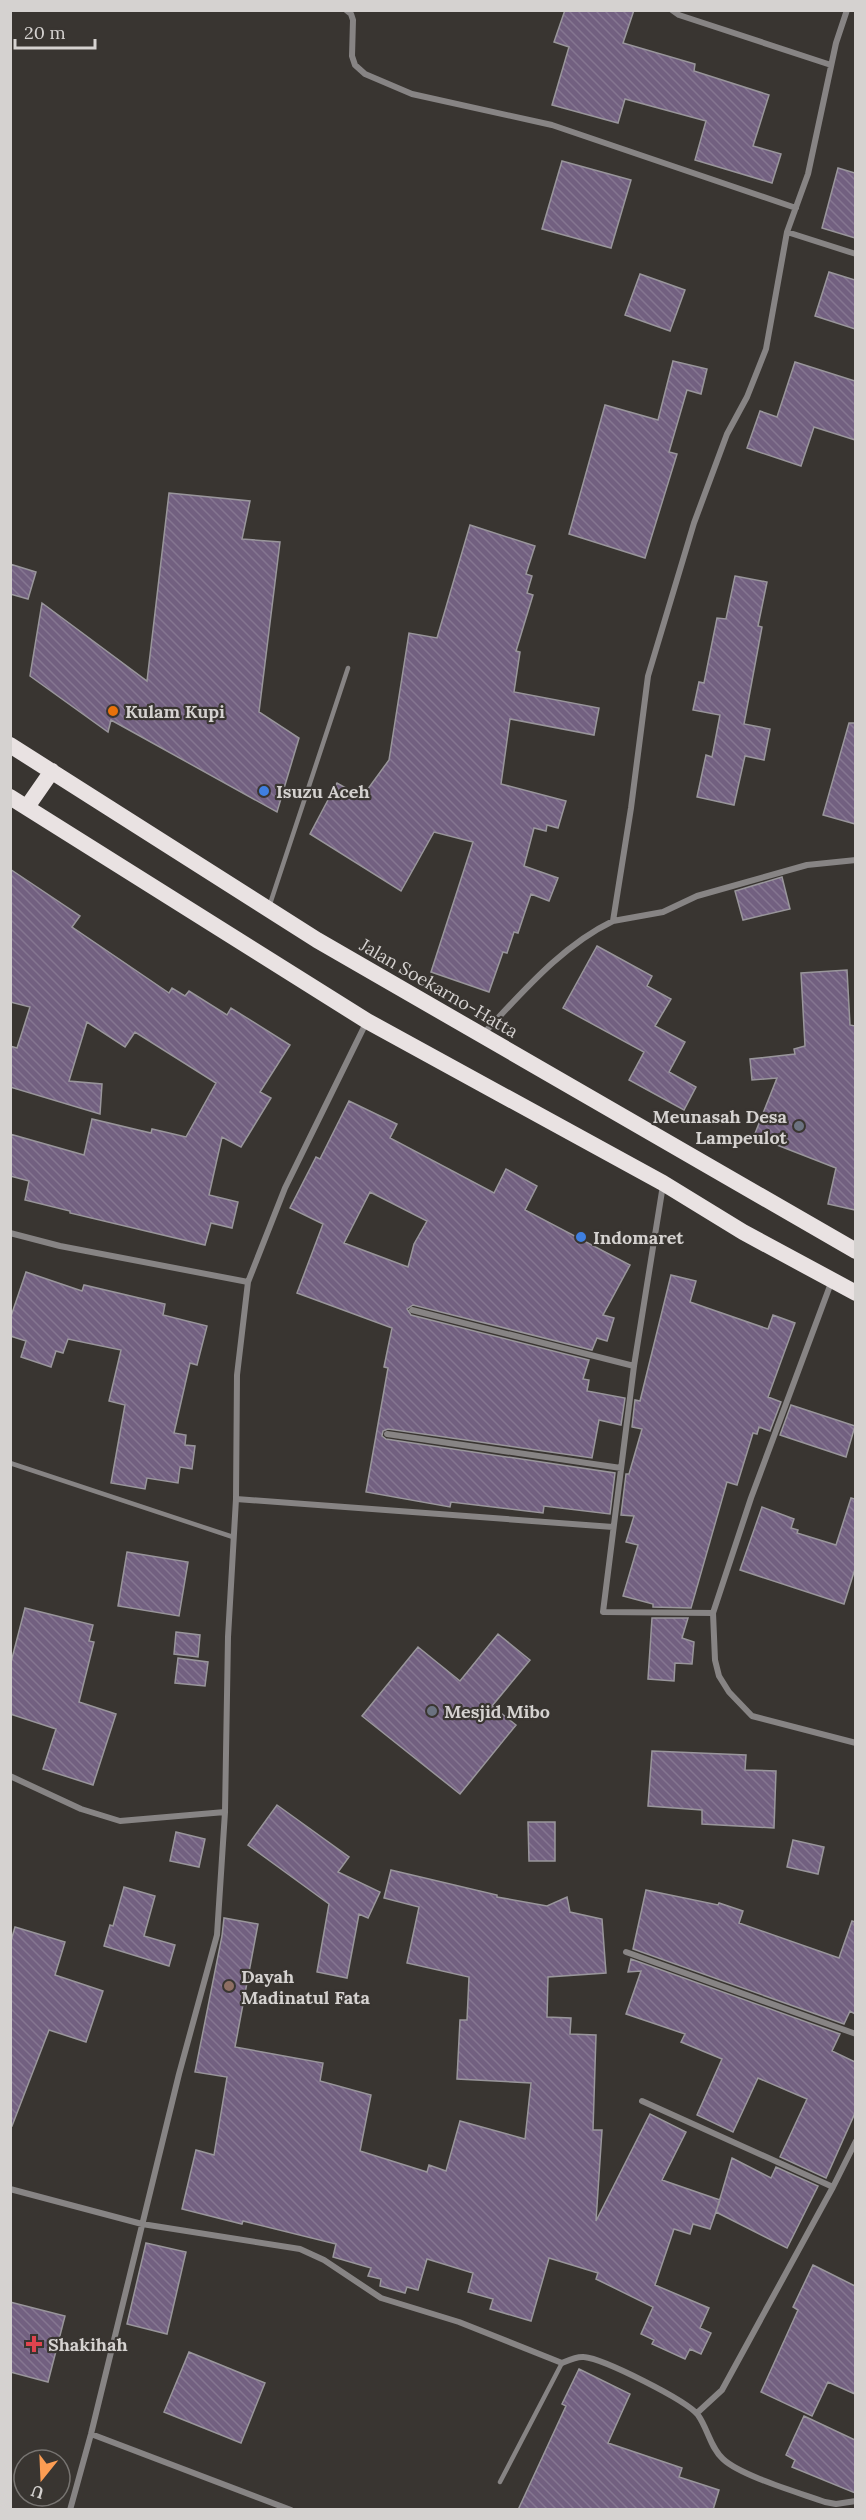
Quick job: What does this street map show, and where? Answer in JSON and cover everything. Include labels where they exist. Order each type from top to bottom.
[{"type":"highway","name":"Jalan Soekarno-Hatta","points":[[10,745],[268,910],[855,1251]]},
{"type":"highway","points":[[27,807],[52,771]]},
{"type":"highway","points":[[10,797],[367,1021],[663,1183],[743,1232],[855,1293]]},
{"type":"street","points":[[346,10],[351,14],[353,20],[352,56],[355,65],[365,74],[412,94],[552,125],[796,208]]},
{"type":"street","points":[[672,10],[679,15],[831,65]]},
{"type":"street","points":[[613,921],[632,808],[648,676],[694,523],[727,434],[747,397],[766,349],[787,232],[808,174],[836,43],[847,10]]},
{"type":"street","points":[[787,232],[855,254]]},
{"type":"street","points":[[482,1035],[534,980],[592,931],[613,921],[663,912],[697,896],[807,865],[855,860]]},
{"type":"street","points":[[70,2510],[92,2434],[142,2224],[217,1935],[225,1812],[236,1499],[237,1375],[248,1282],[285,1188],[367,1021]]},
{"type":"street","points":[[663,1183],[634,1366],[603,1612],[713,1613]]},
{"type":"street","points":[[10,1233],[60,1246],[248,1282]]},
{"type":"street","points":[[832,1279],[751,1497],[713,1613],[715,1660],[719,1676],[729,1692],[752,1716],[855,1743]]},
{"type":"street","points":[[412,1310],[634,1366]]},
{"type":"street","points":[[387,1434],[621,1468]]},
{"type":"street","points":[[236,1499],[613,1527]]},
{"type":"street","points":[[10,1776],[81,1809],[120,1821],[225,1812]]},
{"type":"street","points":[[626,1952],[855,2034]]},
{"type":"street","points":[[642,2101],[833,2187]]},
{"type":"street","points":[[697,2413],[722,2390],[833,2187],[855,2141]]},
{"type":"street","points":[[10,2189],[142,2224],[300,2249],[324,2260],[381,2298],[459,2322],[562,2363],[581,2356],[597,2360],[660,2390],[697,2413],[712,2445],[724,2460],[758,2478],[825,2502],[836,2504],[855,2501]]},
{"type":"street","points":[[92,2434],[291,2510]]},
{"type":"lane","points":[[268,910],[348,668]]},
{"type":"lane","points":[[10,1463],[233,1537]]},
{"type":"lane","points":[[500,2482],[562,2363]]},
{"type":"building","points":[[565,10],[634,10],[623,43],[695,64],[694,71],[769,95],[753,146],[781,154],[772,183],[695,160],[706,121],[625,99],[618,123],[552,105],[569,47],[554,42]]},
{"type":"building","points":[[562,161],[631,180],[611,248],[542,229]]},
{"type":"building","points":[[838,168],[855,173],[855,238],[822,228]]},
{"type":"building","points":[[829,272],[855,280],[855,329],[815,316]]},
{"type":"building","points":[[640,274],[685,290],[670,331],[625,315]]},
{"type":"building","points":[[673,361],[707,369],[701,394],[687,390],[669,452],[677,454],[645,558],[569,534],[605,405],[658,420]]},
{"type":"building","points":[[795,362],[855,381],[855,440],[814,427],[801,466],[747,448],[760,411],[777,417]]},
{"type":"building","points":[[169,493],[250,501],[242,539],[280,542],[259,712],[299,738],[277,812],[111,720],[108,732],[30,676],[42,603],[147,681]]},
{"type":"building","points":[[470,525],[535,546],[526,574],[532,576],[527,593],[533,595],[516,651],[520,652],[514,692],[599,708],[594,735],[510,719],[501,784],[566,801],[558,828],[547,825],[546,831],[534,828],[524,866],[558,878],[549,901],[531,894],[518,933],[514,932],[507,953],[503,952],[489,992],[431,972],[473,842],[434,832],[401,891],[310,834],[337,783],[362,797],[389,760],[409,633],[437,638]]},
{"type":"building","points":[[10,564],[36,572],[28,599],[10,594]]},
{"type":"building","points":[[735,576],[767,582],[758,626],[762,627],[744,724],[770,729],[764,760],[745,756],[734,805],[697,797],[706,755],[712,757],[720,715],[693,710],[699,682],[704,683],[717,618],[726,619]]},
{"type":"building","points":[[849,723],[855,723],[855,824],[823,815]]},
{"type":"building","points":[[10,869],[80,916],[72,927],[169,993],[172,988],[185,996],[189,991],[227,1015],[231,1008],[290,1045],[260,1092],[271,1098],[241,1147],[222,1137],[209,1195],[238,1202],[232,1228],[211,1223],[205,1245],[25,1200],[29,1181],[10,1176],[10,1134],[84,1155],[92,1119],[151,1133],[152,1129],[186,1137],[216,1083],[135,1032],[125,1047],[87,1022],[69,1081],[102,1084],[100,1114],[10,1087],[10,1046],[17,1048],[30,1007],[10,1002]]},
{"type":"building","points":[[782,877],[790,909],[743,920],[735,891]]},
{"type":"building","points":[[597,946],[652,976],[647,986],[671,999],[655,1026],[685,1042],[669,1072],[696,1087],[684,1110],[629,1080],[644,1052],[563,1008]]},
{"type":"building","points":[[847,970],[850,1025],[855,1026],[855,1210],[828,1204],[836,1168],[754,1136],[777,1078],[752,1080],[750,1059],[795,1054],[794,1049],[805,1046],[801,973]]},
{"type":"building","points":[[349,1101],[397,1124],[390,1138],[494,1193],[506,1169],[537,1186],[525,1210],[630,1265],[603,1315],[614,1318],[607,1341],[597,1338],[592,1350],[413,1305],[407,1309],[411,1315],[589,1360],[583,1379],[589,1380],[587,1391],[625,1398],[621,1425],[599,1420],[592,1458],[388,1429],[383,1431],[382,1436],[386,1439],[615,1473],[610,1514],[544,1506],[543,1513],[451,1502],[450,1507],[366,1492],[388,1368],[384,1367],[392,1328],[297,1293],[323,1224],[290,1208],[316,1157],[320,1159]],"holes":[[[370,1192],[427,1221],[414,1244],[408,1267],[344,1243]]]},
{"type":"building","points":[[26,1272],[82,1291],[84,1285],[165,1304],[163,1315],[207,1326],[197,1365],[190,1363],[174,1433],[186,1435],[185,1445],[195,1446],[192,1469],[180,1467],[178,1483],[147,1478],[145,1489],[111,1483],[125,1405],[109,1401],[121,1350],[68,1339],[63,1353],[56,1351],[51,1367],[21,1357],[26,1341],[10,1336],[10,1319]]},
{"type":"building","points":[[671,1275],[696,1281],[690,1302],[768,1329],[773,1315],[795,1323],[768,1397],[781,1402],[770,1431],[759,1427],[757,1434],[753,1433],[737,1485],[727,1482],[691,1608],[653,1607],[653,1604],[623,1596],[638,1545],[626,1542],[634,1516],[621,1515],[626,1474],[629,1474],[642,1429],[632,1427],[635,1400],[640,1401]]},
{"type":"building","points":[[791,1405],[855,1426],[846,1457],[780,1435]]},
{"type":"building","points":[[851,1498],[855,1499],[855,1569],[844,1604],[740,1570],[762,1507],[794,1519],[791,1528],[798,1530],[797,1533],[836,1545]]},
{"type":"building","points":[[127,1552],[188,1562],[179,1616],[118,1606]]},
{"type":"building","points":[[25,1608],[93,1625],[89,1641],[94,1642],[79,1702],[116,1714],[93,1785],[43,1769],[56,1729],[10,1714],[10,1666]]},
{"type":"building","points":[[652,1618],[688,1618],[682,1638],[694,1642],[692,1664],[675,1663],[674,1681],[648,1679]]},
{"type":"building","points":[[176,1632],[200,1635],[198,1657],[174,1654]]},
{"type":"building","name":"Mesjid Mibo","points":[[498,1634],[530,1660],[492,1706],[516,1725],[460,1794],[362,1716],[418,1647],[460,1681]]},
{"type":"building","points":[[178,1658],[208,1662],[205,1686],[175,1683]]},
{"type":"building","points":[[652,1751],[746,1755],[745,1770],[776,1771],[774,1828],[702,1824],[702,1810],[648,1806]]},
{"type":"building","points":[[277,1805],[349,1857],[338,1872],[380,1892],[368,1918],[359,1914],[347,1978],[317,1972],[329,1904],[248,1845]]},
{"type":"building","points":[[528,1822],[555,1822],[555,1861],[529,1861]]},
{"type":"building","points":[[176,1832],[205,1839],[199,1867],[170,1861]]},
{"type":"building","points":[[793,1840],[824,1847],[818,1874],[787,1867]]},
{"type":"building","points":[[391,1870],[497,1895],[497,1897],[547,1906],[567,1897],[570,1912],[602,1919],[606,1973],[548,1977],[547,2017],[571,2018],[570,2034],[596,2035],[593,2130],[602,2130],[596,2221],[650,2114],[686,2132],[662,2180],[720,2200],[710,2229],[693,2224],[690,2234],[674,2229],[655,2285],[709,2308],[700,2328],[711,2333],[701,2354],[690,2349],[685,2359],[652,2344],[654,2340],[641,2334],[653,2307],[596,2279],[598,2273],[549,2258],[531,2321],[490,2309],[493,2299],[468,2292],[473,2273],[427,2259],[418,2290],[407,2287],[405,2293],[380,2286],[381,2279],[368,2276],[371,2268],[333,2257],[336,2244],[243,2221],[242,2224],[182,2209],[196,2150],[214,2155],[227,2077],[195,2072],[224,1918],[258,1924],[235,2047],[323,2063],[320,2081],[371,2095],[360,2151],[427,2172],[429,2165],[446,2171],[460,2121],[525,2139],[531,2083],[457,2079],[460,2020],[467,2020],[469,1977],[407,1963],[419,1907],[384,1898]]},
{"type":"building","points":[[124,1887],[155,1896],[144,1936],[175,1945],[169,1966],[104,1946],[110,1925],[113,1926]]},
{"type":"building","points":[[646,1890],[718,1905],[719,1903],[743,1911],[739,1923],[839,1958],[852,1921],[855,1922],[855,2014],[850,2011],[844,2024],[633,1949]]},
{"type":"building","points":[[15,1927],[65,1942],[55,1975],[103,1991],[86,2042],[49,2030],[12,2126],[10,2125],[10,1944]]},
{"type":"building","points":[[631,1959],[840,2034],[832,2051],[855,2062],[855,2113],[826,2178],[780,2157],[807,2099],[758,2078],[733,2132],[697,2115],[722,2059],[681,2042],[685,2034],[626,2014],[641,1971],[628,1972]]},
{"type":"building","points":[[732,2158],[771,2178],[776,2167],[818,2186],[787,2248],[716,2212]]},
{"type":"building","points":[[146,2243],[186,2252],[167,2334],[127,2324]]},
{"type":"building","points":[[813,2265],[855,2286],[855,2394],[828,2382],[812,2416],[761,2392],[798,2310],[793,2307]]},
{"type":"building","name":"Shakihah","points":[[10,2302],[65,2316],[48,2382],[10,2372]]},
{"type":"building","points":[[189,2352],[265,2383],[241,2443],[164,2412]]},
{"type":"building","points":[[579,2369],[630,2394],[608,2443],[682,2468],[679,2477],[719,2490],[713,2510],[518,2510],[566,2406],[562,2404]]},
{"type":"building","points":[[804,2416],[855,2440],[855,2493],[792,2467],[795,2460],[786,2455]]},
{"type":"place","name":"Kulam Kupi","points":[[113,711]]},
{"type":"place","name":"Isuzu Aceh","points":[[264,791]]},
{"type":"place","name":"Meunasah Desa Lampeulot","points":[[799,1126]]},
{"type":"place","name":"Indomaret","points":[[581,1237]]},
{"type":"place","name":"Mesjid Mibo","points":[[432,1711]]},
{"type":"place","name":"Dayah Madinatul Fata","points":[[229,1986]]},
{"type":"place","name":"Shakihah","points":[[34,2344]]}]
